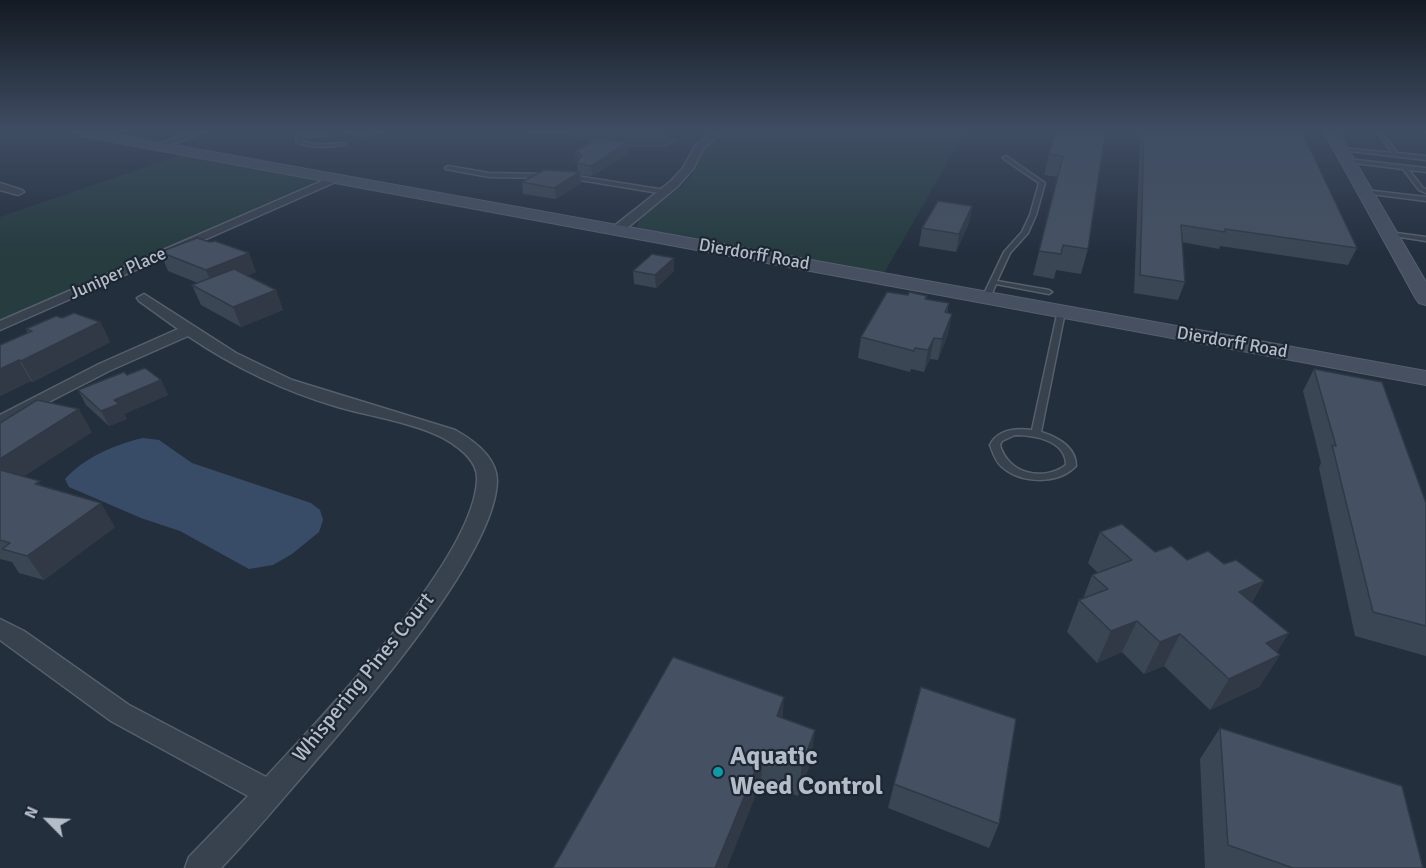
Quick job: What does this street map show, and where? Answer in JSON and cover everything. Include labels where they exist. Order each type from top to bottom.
[{"type":"street","name":"Dierdorff Road","points":[[306,173],[616,230],[990,290],[1061,312],[1426,378]]},
{"type":"street","points":[[616,230],[665,192],[684,173]]},
{"type":"street","points":[[1354,173],[1426,299]]},
{"type":"street","name":"Juniper Place","points":[[0,326],[336,178]]},
{"type":"street","points":[[0,186],[18,192]]},
{"type":"street","name":"Whispering Pines Court","points":[[144,298],[188,330],[240,362],[287,384],[441,430],[453,436],[476,454],[484,466],[487,479],[486,495],[480,514],[466,542],[424,607],[362,688],[200,868]]},
{"type":"street","points":[[0,422],[105,367],[188,330]]},
{"type":"street","points":[[0,628],[45,657],[120,713],[269,793]]},
{"type":"lane","points":[[474,173],[548,176]]},
{"type":"lane","points":[[1027,173],[1042,183],[1029,224],[1007,252],[990,290],[1049,292]]},
{"type":"lane","points":[[1408,173],[1421,189],[1426,191]]},
{"type":"lane","points":[[564,176],[573,174],[665,192]]},
{"type":"lane","points":[[1365,192],[1426,199]]},
{"type":"lane","points":[[1389,234],[1426,239]]},
{"type":"lane","points":[[1036,433],[1061,312]]},
{"type":"lane","points":[[1013,432],[1036,433],[1059,443],[1067,450],[1071,458],[1071,466],[1065,472],[1056,476],[1030,476],[1007,466],[999,459],[995,452],[998,439],[1013,432]]},
{"type":"green space","points":[[129,173],[280,173],[319,180],[0,320],[0,217]]},
{"type":"green space","points":[[693,173],[942,173],[883,275],[637,227],[639,220],[683,185]]},
{"type":"water","points":[[143,438],[159,440],[192,463],[311,503],[320,510],[323,520],[319,532],[292,554],[273,565],[249,569],[180,531],[141,518],[69,487],[65,479],[91,458],[121,444]]},
{"type":"building","points":[[539,173],[579,173],[554,188],[522,182]]},
{"type":"building","points":[[1059,173],[1099,173],[1088,249],[1063,245],[1061,254],[1039,251]]},
{"type":"building","points":[[1143,173],[1321,173],[1357,248],[1181,225],[1185,282],[1140,275]]},
{"type":"building","points":[[938,201],[972,206],[959,234],[922,228]]},
{"type":"building","points":[[197,238],[210,242],[215,241],[249,253],[206,270],[160,252]]},
{"type":"building","points":[[652,254],[674,258],[655,275],[633,271]]},
{"type":"building","points":[[234,269],[276,290],[233,307],[192,285]]},
{"type":"building","points":[[887,292],[908,295],[909,292],[927,296],[925,299],[949,303],[945,312],[952,314],[942,339],[934,338],[928,350],[915,348],[914,351],[861,337]]},
{"type":"building","points":[[74,313],[100,322],[0,369],[0,345],[32,331],[26,329],[56,316],[62,318]]},
{"type":"building","points":[[145,368],[161,380],[114,400],[119,404],[101,411],[78,390],[124,372],[127,375]]},
{"type":"building","points":[[1314,369],[1382,382],[1426,503],[1426,626],[1373,612],[1332,445],[1336,446]]},
{"type":"building","points":[[37,400],[79,409],[0,459],[0,423]]},
{"type":"building","points":[[0,470],[40,481],[35,484],[101,503],[27,556],[2,549],[10,543],[0,540]]},
{"type":"building","points":[[1122,524],[1155,552],[1171,546],[1187,560],[1208,551],[1224,564],[1236,560],[1264,581],[1239,592],[1289,633],[1266,643],[1280,655],[1229,679],[1180,634],[1160,642],[1137,621],[1111,631],[1079,600],[1108,589],[1092,575],[1132,560],[1100,532]]},
{"type":"building","name":"Aquatic Weed Control","points":[[673,657],[784,697],[777,716],[815,730],[802,765],[763,751],[715,868],[553,868]]},
{"type":"building","points":[[921,687],[1016,719],[999,824],[894,784]]},
{"type":"building","points":[[1220,728],[1402,786],[1423,868],[1293,868],[1228,845]]},
{"type":"place","name":"Aquatic Weed Control","points":[[718,772]]}]
